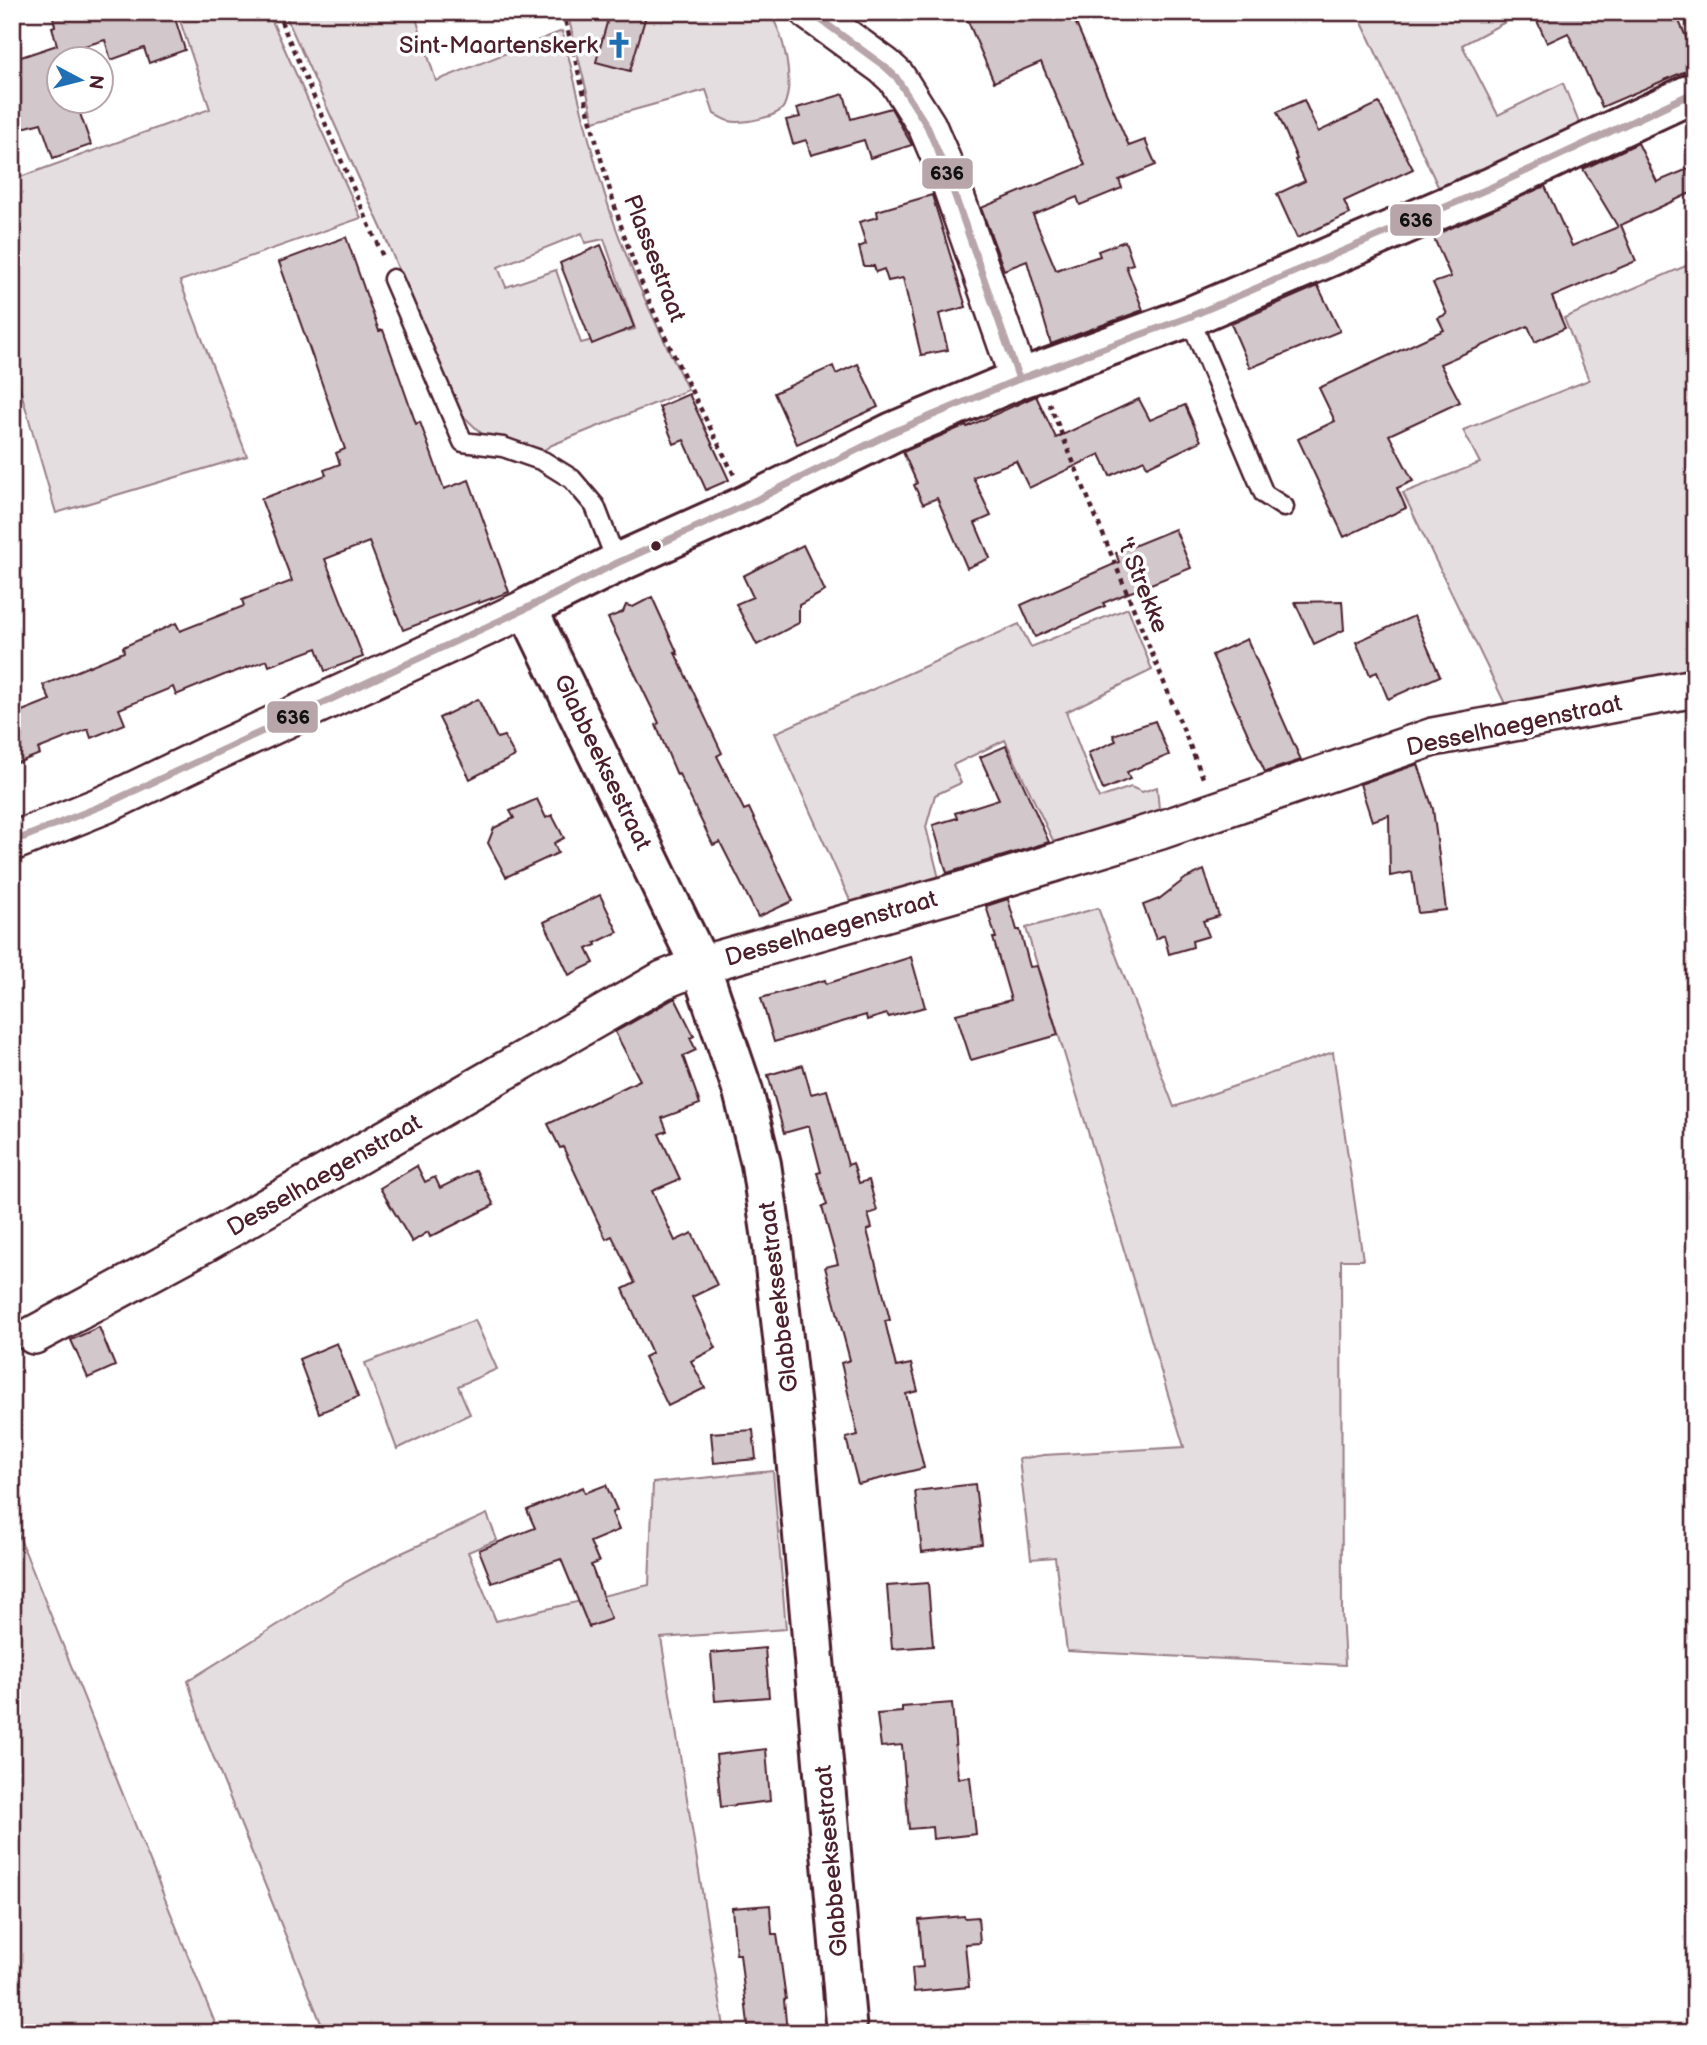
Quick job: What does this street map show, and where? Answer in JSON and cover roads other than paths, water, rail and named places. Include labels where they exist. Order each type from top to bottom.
[{"type":"street","points":[[810,12],[896,77],[927,126],[1028,376]]},
{"type":"street","points":[[12,842],[106,804],[748,504],[893,432],[1028,376],[1189,317],[1492,187],[1695,92]]},
{"type":"street","name":"Glabbeeksestraat","points":[[527,608],[700,965],[743,1091],[761,1164],[795,1445],[847,2033]]},
{"type":"street","name":"Desselhaegenstraat","points":[[33,1335],[202,1244],[663,980],[700,965],[968,889],[1161,830],[1433,737],[1695,688]]},
{"type":"lane","points":[[393,279],[463,442],[503,447],[544,461],[572,479],[595,506],[617,563]]},
{"type":"lane","points":[[1189,317],[1264,495],[1284,507]]},
{"type":"place","name":"Sint-Maartenskerk","points":[[619,45]]}]
